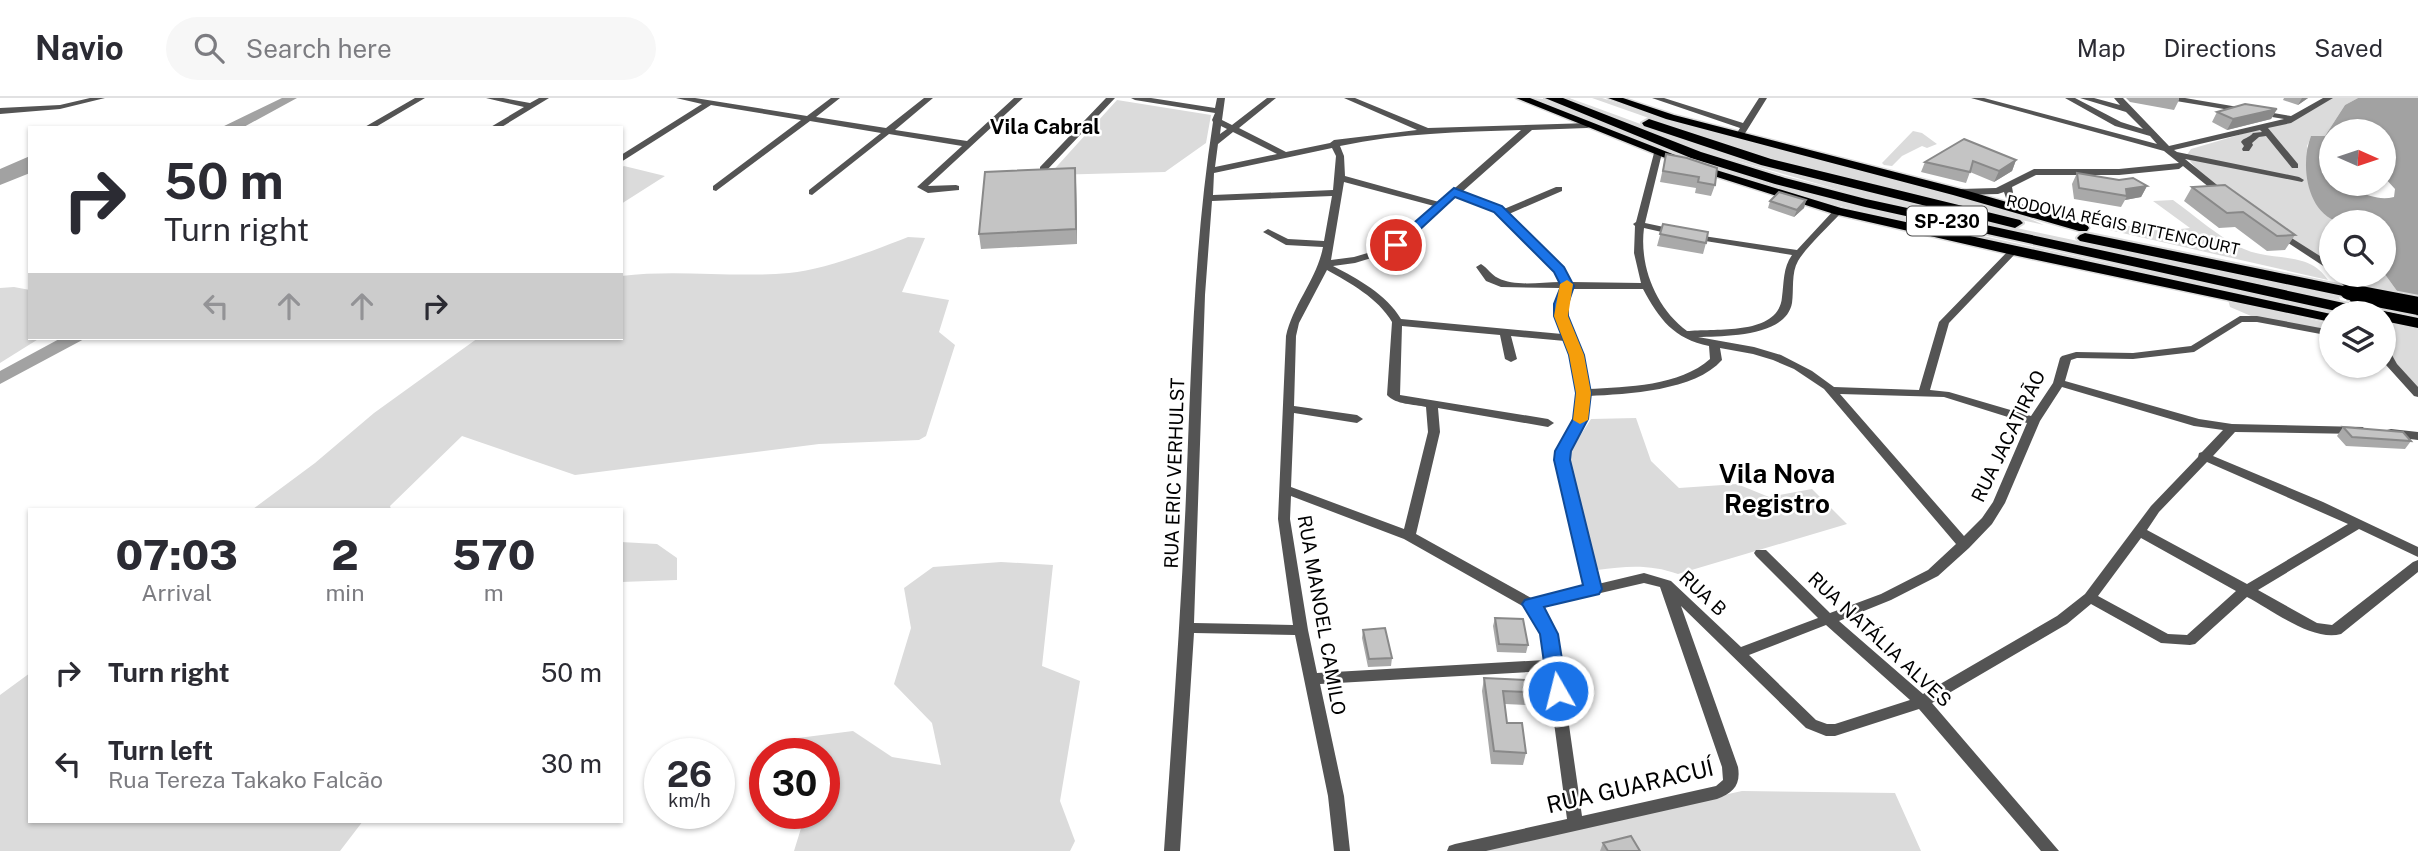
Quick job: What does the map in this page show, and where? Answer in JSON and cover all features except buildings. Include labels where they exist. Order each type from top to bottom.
[{"type":"highway","name":"RODOVIA RÉGIS BITTENCOURT","points":[[1551,98],[1696,155],[1780,181],[1865,203],[2319,302]]},
{"type":"highway","name":"RODOVIA RÉGIS BITTENCOURT","points":[[1583,98],[1728,150],[1844,183],[2050,231],[2418,306]]},
{"type":"highway","points":[[2083,228],[2286,279]]},
{"type":"highway","points":[[2396,318],[2418,323]]},
{"type":"main road","points":[[1521,98],[1658,153],[1838,211],[2319,317]]},
{"type":"main road","points":[[1613,98],[1660,114],[1742,132],[2083,228]]},
{"type":"main road","points":[[1660,114],[1673,104]]},
{"type":"street","points":[[0,111],[54,108],[101,98]]},
{"type":"street","points":[[371,126],[421,98]]},
{"type":"street","points":[[490,98],[532,106]]},
{"type":"street","points":[[497,126],[545,98]]},
{"type":"street","points":[[680,98],[968,144]]},
{"type":"street","points":[[722,105],[732,98]]},
{"type":"street","points":[[716,188],[836,98]]},
{"type":"street","points":[[812,192],[929,98]]},
{"type":"street","points":[[956,188],[928,190],[922,187],[1019,98]]},
{"type":"street","points":[[1043,169],[1111,98]]},
{"type":"street","points":[[1135,98],[1217,115],[1283,154]]},
{"type":"street","name":"RUA ERIC VERHULST","points":[[1172,851],[1187,628],[1200,295],[1207,198],[1221,98]]},
{"type":"street","points":[[1213,144],[1272,98]]},
{"type":"street","points":[[1348,98],[1428,131]]},
{"type":"street","points":[[1656,98],[1742,132],[1763,98]]},
{"type":"street","points":[[1975,98],[2167,149],[2177,155],[2197,176]]},
{"type":"street","points":[[2069,98],[2118,124],[2154,135]]},
{"type":"street","points":[[2084,98],[2130,110]]},
{"type":"street","points":[[2118,98],[2167,149],[2179,166],[2233,201]]},
{"type":"street","points":[[2170,98],[2294,119]]},
{"type":"street","points":[[2246,149],[2249,145],[2245,142],[2256,135],[2294,119],[2329,98]]},
{"type":"street","points":[[623,158],[709,103]]},
{"type":"street","points":[[1210,171],[1334,143],[1428,131],[1587,125]]},
{"type":"street","points":[[1324,264],[1355,260],[1391,249],[1530,127]]},
{"type":"street","points":[[2167,149],[2266,131]]},
{"type":"street","points":[[2266,131],[2295,166]]},
{"type":"street","name":"RUA MANOEL CAMILO","points":[[1334,143],[1339,156],[1340,178],[1324,264],[1292,329],[1284,519],[1301,630],[1336,796],[1342,851]]},
{"type":"street","points":[[1658,153],[1638,224],[1638,260],[1647,286],[1670,322],[1685,334],[1788,360],[1804,368],[1830,390],[1964,545]]},
{"type":"street","points":[[2177,155],[2299,180]]},
{"type":"street","points":[[1957,192],[1990,193],[2036,171],[2119,172],[2179,166]]},
{"type":"street","points":[[1340,178],[1440,205]]},
{"type":"street","points":[[2007,187],[2008,197],[2018,207],[2040,216]]},
{"type":"street","points":[[1503,213],[1559,189]]},
{"type":"street","points":[[1454,192],[1495,207],[1503,213],[1560,270],[1567,286],[1560,310],[1577,355],[1583,393],[1580,419],[1563,451],[1562,460],[1593,589]]},
{"type":"street","points":[[1207,198],[1338,193]]},
{"type":"street","points":[[1685,334],[1755,328],[1777,320],[1785,313],[1790,269],[1799,253],[1838,211]]},
{"type":"street","points":[[1638,224],[1725,242],[1799,253]]},
{"type":"street","points":[[2266,224],[2319,260]]},
{"type":"street","points":[[1268,232],[1286,242],[1328,244]]},
{"type":"street","points":[[1924,392],[1944,322],[2013,251]]},
{"type":"street","points":[[1324,264],[1345,276],[1390,310],[1397,322],[1393,395],[1401,400],[1432,402],[1548,423]]},
{"type":"street","points":[[1481,267],[1490,279],[1506,285],[1647,286]]},
{"type":"street","name":"RUA JACATIRÃO","points":[[1738,653],[1886,597],[1933,573],[1987,521],[1999,503],[2034,421],[2059,383],[2064,360],[2071,356],[2124,357],[2194,349],[2240,319],[2257,319],[2319,331]]},
{"type":"street","points":[[1397,322],[1569,338]]},
{"type":"street","points":[[1505,333],[1511,359]]},
{"type":"street","points":[[1583,393],[1649,386],[1704,370],[1716,359],[1714,343]]},
{"type":"street","points":[[2396,369],[2418,394]]},
{"type":"street","points":[[2059,383],[2173,418],[2232,428],[2366,430]]},
{"type":"street","points":[[1830,390],[1924,392],[1957,398],[2034,421]]},
{"type":"street","points":[[1409,536],[1434,432],[1432,402]]},
{"type":"street","points":[[1288,409],[1357,418]]},
{"type":"street","points":[[1922,702],[2062,620],[2090,597],[2139,531],[2203,456],[2232,428]]},
{"type":"street","points":[[2379,432],[2418,436]]},
{"type":"street","points":[[2203,456],[2418,552]]},
{"type":"street","points":[[1284,489],[1409,536],[1531,604],[1547,628],[1576,822]]},
{"type":"street","points":[[2090,597],[2158,636],[2184,641],[2196,637],[2236,597],[2358,524]]},
{"type":"street","points":[[2139,531],[2313,627],[2328,631],[2336,630],[2418,565]]},
{"type":"street","name":"RUA NATÁLIA ALVES","points":[[1762,553],[1827,618],[1922,702],[2051,851]]},
{"type":"street","name":"RUA B","points":[[1531,604],[1644,578],[1666,584],[1811,723],[1826,730],[1922,702]]},
{"type":"street","name":"RUA GUARACUÍ","points":[[1455,851],[1725,789],[1731,780],[1730,766],[1666,584]]},
{"type":"street","points":[[1187,628],[1301,630]]},
{"type":"street","points":[[1312,679],[1554,665]]},
{"type":"shaded area","points":[[282,98],[297,98],[246,126],[224,126]]},
{"type":"shaded area","points":[[1533,98],[1543,99],[1733,170],[1798,190],[1934,225],[2319,307],[2319,313],[1944,231],[1794,195],[1687,160]]},
{"type":"shaded area","points":[[1559,98],[1569,98],[1754,162],[1899,201],[2044,234],[2338,294],[2340,300],[2119,256],[1906,209],[1692,148]]},
{"type":"shaded area","points":[[1592,98],[1602,98],[1693,127],[2009,210],[2044,225],[1962,207],[1734,148]]},
{"type":"shaded area","points":[[2329,98],[2358,98],[2345,105],[2336,119],[2319,119],[2319,136],[2311,137],[2307,146],[2322,210],[2319,210],[2319,259],[2203,177],[2186,156],[2191,149],[2286,121]]},
{"type":"shaded area","points":[[2358,98],[2418,98],[2418,320],[2394,287],[2396,210],[2320,210],[2313,198],[2306,173],[2311,136],[2319,136],[2319,196],[2396,196],[2396,119],[2336,119],[2345,105]]},
{"type":"shaded area","points":[[1117,100],[1211,115],[1206,143],[1165,172],[1049,175]]},
{"type":"shaded area","points":[[1913,131],[1922,133],[1937,144],[1927,148],[1922,146],[1902,156],[1892,166],[1884,165],[1882,163]]},
{"type":"shaded area","points":[[28,157],[28,174],[0,185],[0,169]]},
{"type":"shaded area","points":[[624,166],[665,176],[623,203]]},
{"type":"shaded area","points":[[2173,200],[2235,245],[2255,253],[2311,264],[2319,270],[2319,278],[2079,221],[2082,219],[2162,231],[2190,228],[2153,201]]},
{"type":"shaded area","points":[[908,237],[925,238],[902,292],[949,300],[939,332],[955,345],[926,436],[919,440],[819,444],[575,475],[462,436],[391,508],[254,508],[315,463],[374,413],[475,340],[623,340],[623,276],[663,273],[789,273],[849,259]]},
{"type":"shaded area","points":[[2350,287],[2394,287],[2418,320],[2418,394],[2396,366],[2396,301],[2359,301]]},
{"type":"shaded area","points":[[0,288],[28,290],[28,340],[37,340],[0,363]]},
{"type":"shaded area","points":[[2228,300],[2319,321],[2319,329],[2251,316],[2230,307]]},
{"type":"shaded area","points":[[57,340],[82,340],[0,384],[0,371]]},
{"type":"shaded area","points":[[1636,418],[1651,461],[1679,488],[1737,484],[1769,497],[1812,489],[1847,524],[1678,574],[1638,567],[1597,570],[1568,462],[1571,450],[1591,419]]},
{"type":"shaded area","points":[[623,542],[657,544],[677,558],[677,580],[623,582]]},
{"type":"shaded area","points":[[1001,562],[1053,565],[1042,666],[1080,681],[1060,801],[1075,841],[1070,851],[794,851],[801,829],[840,829],[840,738],[798,738],[853,731],[892,757],[941,765],[932,723],[894,684],[911,628],[904,588],[933,567]]},
{"type":"shaded area","points":[[28,674],[28,823],[361,823],[340,851],[0,851],[0,695]]},
{"type":"shaded area","points":[[1742,791],[1895,793],[1921,851],[1465,851]]},
{"type":"slow traffic","points":[[1567,284],[1560,310],[1577,355],[1583,393],[1580,420]]},
{"type":"district","name":"Vila Cabral","points":[[1045,126]]},
{"type":"district","name":"Vila Nova Registro","points":[[1777,488]]},
{"type":"route","points":[[1396,245],[1454,192],[1498,209],[1560,270],[1565,279],[1567,286],[1560,310],[1577,355],[1583,393],[1580,419],[1563,451],[1562,460],[1593,589],[1531,604],[1541,616],[1549,634],[1558,691]]}]
